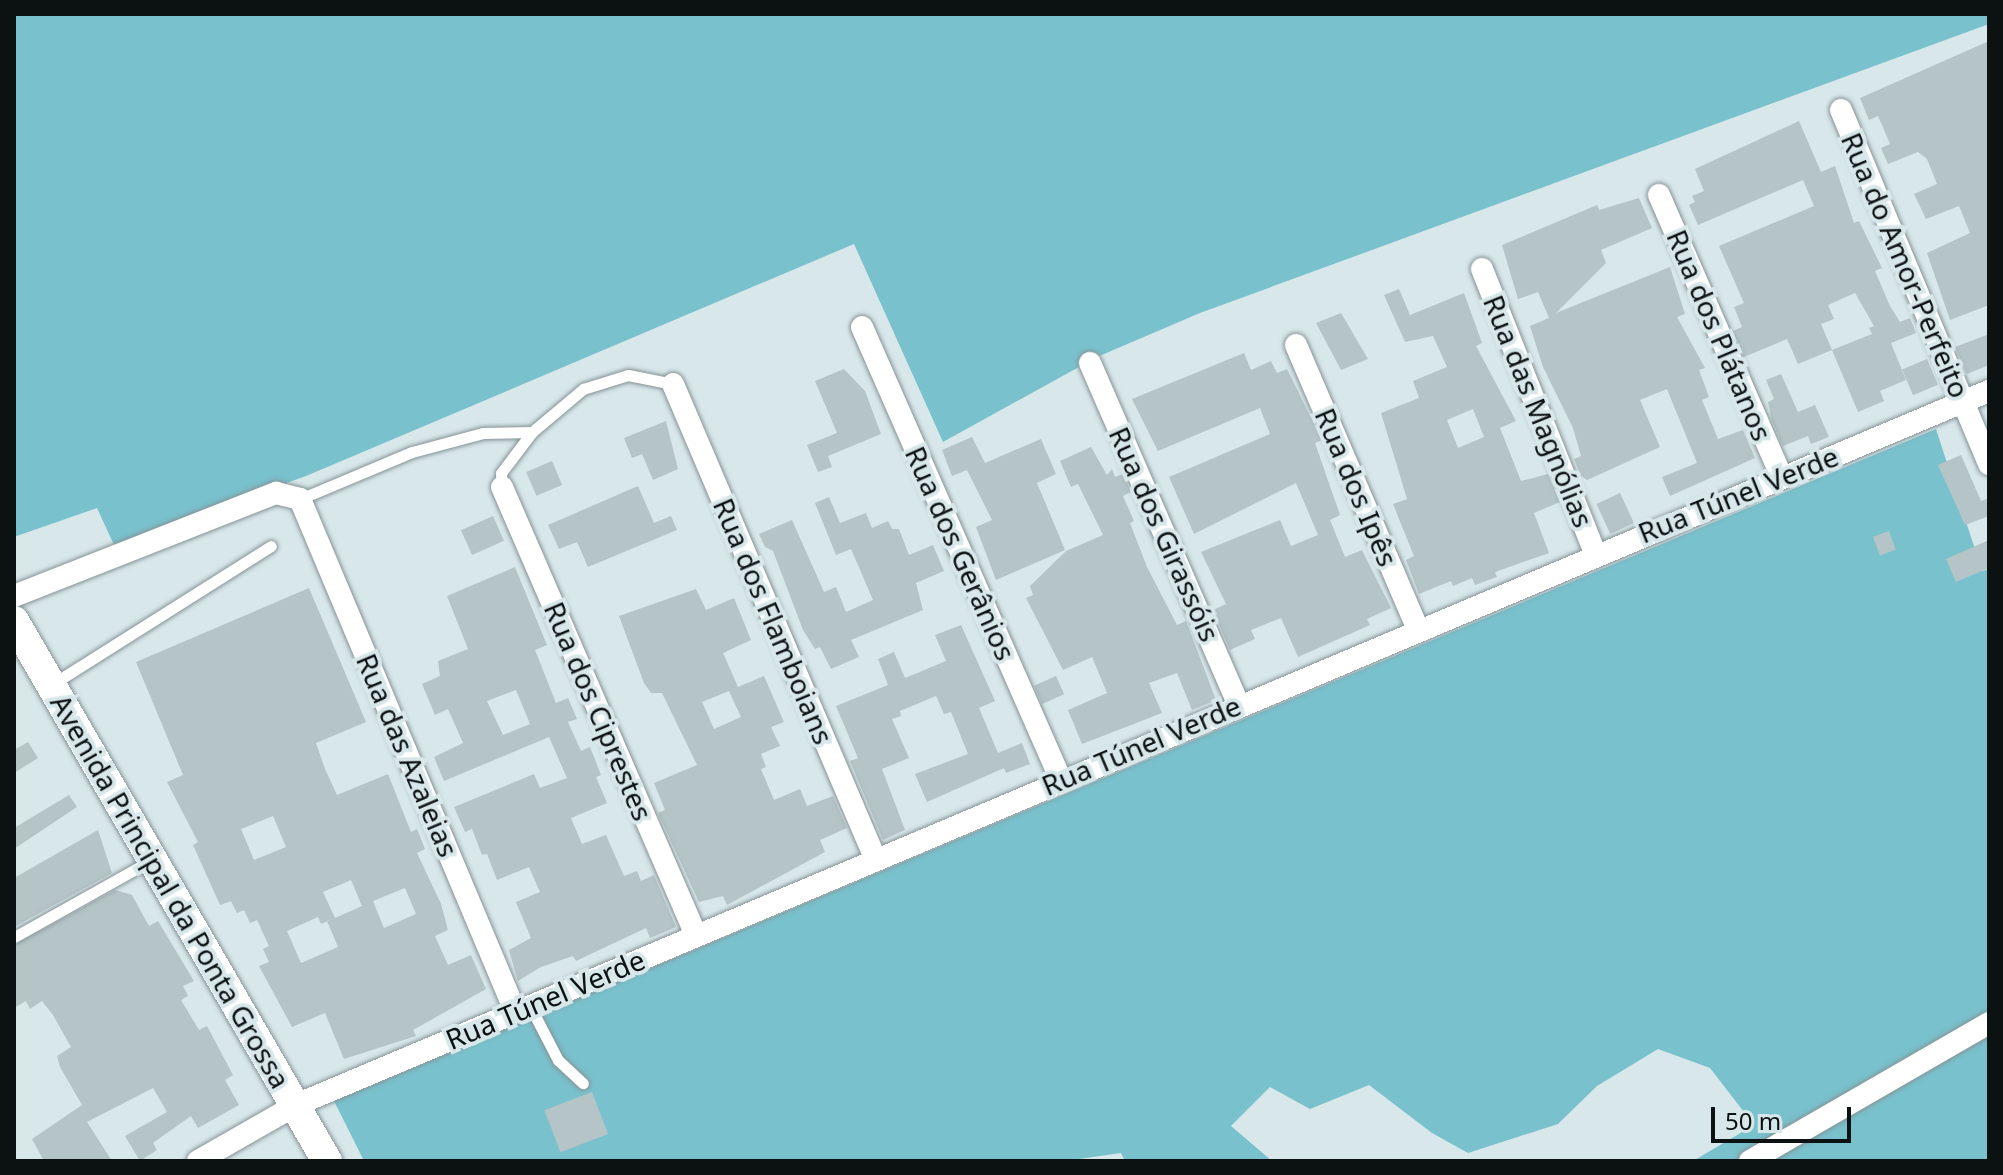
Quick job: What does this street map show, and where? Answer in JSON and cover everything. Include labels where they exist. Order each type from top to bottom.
[{"type":"main road","name":"Avenida Principal da Ponta Grossa","points":[[14,621],[327,1161]]},
{"type":"street","name":"Rua do Amor-Perfeito","points":[[1841,110],[1989,464]]},
{"type":"street","name":"Rua dos Plátanos","points":[[1659,195],[1781,476]]},
{"type":"street","name":"Rua das Magnólias","points":[[1482,269],[1595,553]]},
{"type":"street","name":"Rua dos Gerânios","points":[[862,327],[1060,779]]},
{"type":"street","name":"Rua dos Ipês","points":[[1296,345],[1418,629]]},
{"type":"street","name":"Rua dos Girassóis","points":[[1090,363],[1239,705]]},
{"type":"street","name":"Rua dos Flamboians","points":[[673,384],[875,858]]},
{"type":"street","name":"Rua Túnel Verde","points":[[198,1161],[296,1105],[1595,553],[1989,391]]},
{"type":"street","name":"Rua dos Ciprestes","points":[[502,487],[695,934]]},
{"type":"street","points":[[14,596],[276,493],[300,499]]},
{"type":"street","name":"Rua das Azaleias","points":[[300,499],[522,1008]]},
{"type":"street","points":[[1750,1161],[1989,1023]]},
{"type":"lane","points":[[502,487],[501,473],[532,432],[583,389],[628,375],[673,384]]},
{"type":"lane","points":[[300,499],[412,452],[483,433],[532,432]]},
{"type":"lane","points":[[51,685],[271,546]]},
{"type":"lane","points":[[14,937],[152,859]]},
{"type":"lane","points":[[522,1008],[558,1060],[583,1083]]},
{"type":"shaded area","points":[[14,14],[1989,14],[1989,24],[1200,313],[1097,357],[943,442],[854,244],[306,476],[114,545],[97,508],[14,537]]},
{"type":"shaded area","points":[[1936,429],[1982,571],[1989,569],[1989,1161],[1693,1161],[1754,1125],[1710,1068],[1658,1049],[1597,1086],[1558,1124],[1468,1153],[1432,1133],[1369,1085],[1310,1109],[1270,1087],[1231,1126],[1272,1161],[1125,1161],[1121,1153],[1065,1161],[364,1161],[334,1101]]},
{"type":"building","points":[[1989,41],[1989,305],[1950,320],[1927,253],[1970,233],[1959,206],[1926,219],[1914,194],[1937,184],[1927,159],[1918,152],[1888,164],[1881,148],[1890,144],[1878,116],[1869,120],[1860,98]]},
{"type":"building","points":[[1799,121],[1821,172],[1835,166],[1854,223],[1859,221],[1882,268],[1875,271],[1890,306],[1900,322],[1910,318],[1916,333],[1891,343],[1906,380],[1880,391],[1884,401],[1858,412],[1832,350],[1798,364],[1787,339],[1744,357],[1733,331],[1742,327],[1734,307],[1744,303],[1719,246],[1814,206],[1803,180],[1698,225],[1689,205],[1695,202],[1692,196],[1704,191],[1695,169]],"holes":[[[1855,293],[1874,326],[1869,328],[1872,334],[1832,350],[1821,324],[1834,319],[1828,305]]]},
{"type":"building","points":[[1639,198],[1652,228],[1601,250],[1606,263],[1556,313],[1670,267],[1685,314],[1677,317],[1705,368],[1699,370],[1709,397],[1702,400],[1718,439],[1743,430],[1755,458],[1670,496],[1662,477],[1697,463],[1667,389],[1640,400],[1660,447],[1587,480],[1581,476],[1574,459],[1581,456],[1573,428],[1543,367],[1530,326],[1549,318],[1538,292],[1518,299],[1502,245],[1597,205],[1599,210]]},
{"type":"building","points":[[1399,289],[1410,315],[1464,293],[1482,343],[1476,346],[1516,421],[1500,428],[1521,481],[1548,474],[1560,502],[1534,513],[1549,553],[1495,572],[1497,577],[1475,585],[1472,578],[1453,586],[1451,581],[1419,594],[1406,560],[1414,556],[1393,504],[1407,499],[1381,413],[1419,398],[1413,381],[1447,367],[1433,336],[1405,342],[1384,295]],"holes":[[[1473,409],[1484,437],[1458,448],[1447,420]]]},
{"type":"building","points":[[1341,313],[1368,359],[1341,370],[1316,323]]},
{"type":"building","points":[[1989,334],[1989,365],[1967,374],[1955,347]]},
{"type":"building","points":[[1244,353],[1251,370],[1271,361],[1277,373],[1287,369],[1322,440],[1315,443],[1340,515],[1330,520],[1345,557],[1362,550],[1391,608],[1367,619],[1370,625],[1298,657],[1281,618],[1251,630],[1255,639],[1230,650],[1213,610],[1226,604],[1201,552],[1280,520],[1291,546],[1318,535],[1296,483],[1194,534],[1169,477],[1270,434],[1260,408],[1158,451],[1132,399]]},
{"type":"building","points":[[1927,359],[1938,385],[1913,395],[1902,370]]},
{"type":"building","points":[[844,369],[865,391],[881,434],[828,456],[832,467],[818,472],[807,445],[837,433],[815,381]]},
{"type":"building","points":[[1781,374],[1798,412],[1815,405],[1829,437],[1811,444],[1808,436],[1783,446],[1772,421],[1768,402],[1774,399],[1766,380]]},
{"type":"building","points":[[666,421],[678,469],[653,480],[642,454],[632,458],[624,438]]},
{"type":"building","points":[[972,437],[985,463],[1041,439],[1056,474],[1037,483],[1065,550],[996,580],[976,527],[992,520],[967,470],[952,476],[942,450]]},
{"type":"building","points":[[1091,447],[1107,475],[1112,469],[1115,477],[1123,474],[1131,492],[1123,496],[1134,521],[1130,523],[1147,567],[1177,625],[1186,621],[1216,700],[1192,710],[1177,673],[1149,683],[1162,713],[1082,744],[1068,710],[1107,693],[1092,657],[1063,670],[1026,598],[1033,595],[1030,586],[1066,551],[1103,535],[1078,484],[1071,487],[1060,461]]},
{"type":"building","points":[[1961,455],[1981,501],[1989,498],[1989,516],[1965,525],[1938,465]]},
{"type":"building","points":[[552,461],[562,485],[536,496],[526,472]]},
{"type":"building","points":[[638,486],[654,523],[671,516],[677,530],[588,567],[577,542],[559,549],[548,525]]},
{"type":"building","points":[[1620,493],[1634,523],[1610,534],[1596,504]]},
{"type":"building","points":[[829,497],[840,523],[866,513],[872,528],[888,521],[892,529],[899,529],[909,555],[933,545],[944,571],[916,583],[923,610],[851,640],[859,657],[831,669],[820,647],[815,649],[803,630],[773,551],[765,547],[759,534],[792,520],[824,592],[836,587],[846,612],[873,600],[851,549],[836,555],[815,503]]},
{"type":"building","points":[[493,516],[504,541],[472,555],[461,530]]},
{"type":"building","points":[[1889,531],[1896,550],[1880,556],[1873,537]]},
{"type":"building","points":[[1989,540],[1989,568],[1956,582],[1946,559]]},
{"type":"building","points":[[515,567],[547,645],[535,650],[556,703],[568,698],[577,719],[568,722],[581,751],[590,747],[601,775],[596,777],[607,803],[571,818],[582,844],[606,835],[624,876],[637,871],[641,881],[654,875],[676,927],[650,938],[646,928],[576,961],[573,956],[541,967],[518,981],[509,950],[531,938],[516,902],[540,892],[529,867],[497,880],[487,854],[482,855],[472,829],[465,832],[454,807],[534,774],[540,788],[567,778],[549,737],[444,781],[434,757],[463,743],[448,709],[435,715],[422,684],[440,676],[438,661],[468,649],[447,596]],"holes":[[[516,690],[530,724],[503,735],[487,701]]]},
{"type":"building","points":[[309,588],[366,722],[316,743],[325,769],[337,795],[388,774],[411,832],[417,829],[425,849],[417,853],[441,904],[448,930],[435,936],[448,965],[471,955],[486,989],[413,1030],[416,1036],[344,1059],[325,1013],[292,1027],[259,966],[269,962],[263,949],[269,946],[257,920],[250,923],[244,910],[237,913],[231,901],[220,905],[193,845],[198,842],[167,782],[183,775],[136,662]],"holes":[[[273,816],[286,847],[254,860],[241,829]],[[351,880],[362,906],[335,918],[323,892]],[[405,888],[416,914],[384,928],[373,901]],[[318,917],[321,924],[327,921],[338,947],[301,963],[287,931]]]},
{"type":"building","points":[[696,589],[706,610],[734,598],[751,640],[723,653],[738,687],[764,676],[784,722],[771,727],[780,746],[761,754],[766,767],[761,769],[774,800],[800,789],[807,806],[833,796],[847,828],[820,840],[825,852],[727,905],[723,896],[699,902],[658,813],[665,810],[654,783],[697,765],[662,693],[651,693],[644,683],[619,616]],"holes":[[[729,691],[741,717],[714,729],[702,702]]]},
{"type":"building","points":[[961,625],[995,701],[979,708],[998,753],[1022,743],[1030,764],[1006,773],[1004,768],[927,802],[915,774],[968,754],[951,712],[944,714],[936,696],[900,711],[901,716],[892,719],[909,758],[882,769],[905,830],[883,840],[850,761],[858,758],[836,706],[888,685],[878,659],[894,652],[905,678],[946,661],[935,635]]},
{"type":"building","points":[[1056,676],[1064,694],[1042,704],[1034,686]]},
{"type":"building","points":[[28,742],[38,758],[14,773],[14,750]]},
{"type":"building","points":[[69,795],[77,807],[14,849],[14,828]]},
{"type":"building","points":[[98,830],[112,873],[14,927],[14,878]]},
{"type":"building","points":[[115,890],[132,895],[149,926],[158,921],[194,981],[183,986],[188,996],[181,1000],[199,1030],[207,1026],[233,1075],[225,1080],[239,1105],[198,1128],[191,1116],[153,1143],[157,1150],[140,1161],[125,1136],[167,1112],[153,1088],[87,1122],[112,1161],[44,1161],[32,1139],[82,1105],[60,1067],[57,1056],[71,1047],[53,1015],[42,1001],[30,1009],[26,1001],[14,1008],[14,945]]},
{"type":"building","points":[[592,1092],[608,1134],[561,1152],[544,1110]]}]
